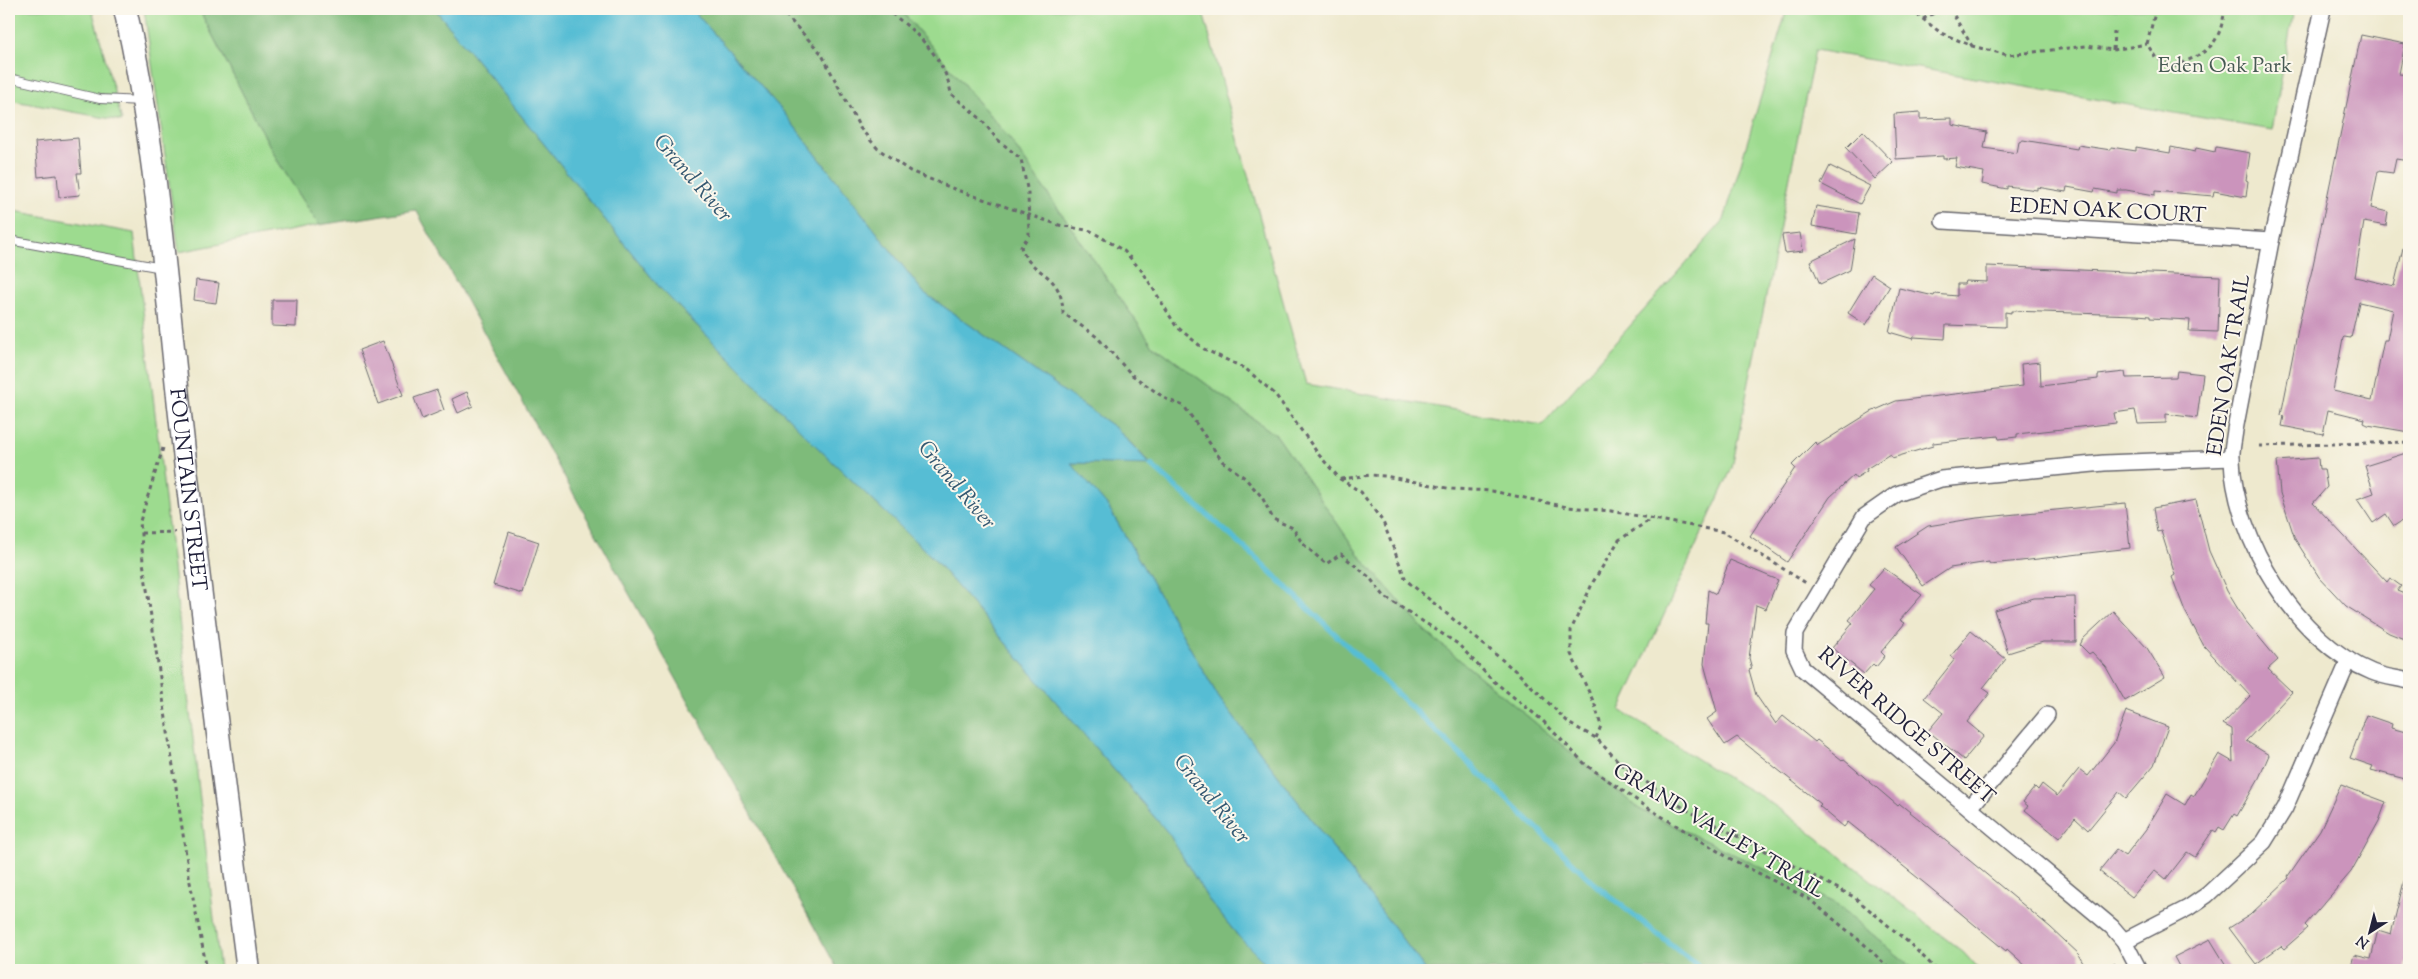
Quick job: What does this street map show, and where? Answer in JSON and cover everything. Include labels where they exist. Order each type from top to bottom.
[{"type":"main road","name":"FOUNTAIN STREET","points":[[125,9],[143,101],[248,970]]},
{"type":"street","name":"EDEN OAK TRAIL","points":[[2323,9],[2271,241],[2235,430],[2232,458],[2233,476],[2252,543],[2268,575],[2291,609],[2322,639],[2349,660],[2373,672],[2409,681]]},
{"type":"street","name":"EDEN OAK COURT","points":[[1943,222],[2271,241]]},
{"type":"street","name":"RIVER RIDGE STREET","points":[[2139,970],[2124,941],[2112,927],[1803,669],[1794,650],[1795,632],[1864,517],[1897,494],[1941,479],[2104,463],[2232,458]]},
{"type":"street","points":[[2124,941],[2188,908],[2207,895],[2264,842],[2285,808],[2349,660]]},
{"type":"street","points":[[1970,808],[2047,714]]},
{"type":"lane","points":[[9,78],[100,99],[143,101]]},
{"type":"lane","points":[[9,240],[164,268]]},
{"type":"path","points":[[780,9],[821,53],[860,128],[878,149],[910,171],[954,190],[1059,225],[1091,231],[1124,252],[1143,272],[1176,326],[1204,349],[1246,369],[1275,394],[1319,455],[1340,479],[1361,492],[1383,522],[1406,580],[1518,673],[1570,724],[1596,738],[1624,766],[1685,809],[1854,897],[1908,942],[1937,970]]},
{"type":"path","name":"GRAND VALLEY TRAIL","points":[[886,9],[919,38],[935,56],[950,82],[952,94],[980,118],[997,140],[1020,159],[1028,194],[1027,215],[1029,235],[1021,248],[1024,256],[1057,285],[1063,299],[1063,313],[1097,337],[1132,375],[1166,399],[1184,406],[1222,460],[1245,478],[1262,497],[1274,519],[1293,528],[1302,543],[1326,564],[1341,554],[1369,577],[1384,597],[1458,644],[1491,679],[1542,720],[1586,765],[1645,806],[1729,858],[1809,899],[1891,970]]},
{"type":"path","points":[[1910,9],[1941,33],[1972,46],[2008,55],[2086,46],[2114,50],[2147,44]]},
{"type":"path","points":[[1923,19],[1941,9]]},
{"type":"path","points":[[1950,9],[1972,46]]},
{"type":"path","points":[[2156,9],[2147,44],[2156,58],[2176,66],[2204,54],[2222,30],[2225,9]]},
{"type":"path","points":[[2114,31],[2114,50]]},
{"type":"path","points":[[2259,446],[2409,442]]},
{"type":"path","points":[[164,447],[140,521],[143,562],[189,873],[207,970]]},
{"type":"path","points":[[1340,479],[1371,475],[1385,476],[1452,489],[1492,491],[1567,507],[1612,511],[1724,532],[1820,592]]},
{"type":"path","points":[[1596,738],[1601,726],[1595,705],[1571,654],[1570,630],[1593,582],[1619,540],[1652,519]]},
{"type":"path","points":[[141,533],[194,532]]},
{"type":"path","points":[[2105,970],[2119,962]]},
{"type":"green space","points":[[9,9],[92,9],[122,121],[9,100]]},
{"type":"green space","points":[[144,9],[199,9],[277,160],[319,225],[179,252]]},
{"type":"green space","points":[[199,9],[435,9],[661,289],[814,444],[933,558],[1169,834],[1208,899],[1239,937],[1272,970],[838,970],[416,210],[319,225],[277,160]]},
{"type":"green space","points":[[692,9],[900,9],[1009,138],[1152,344],[1277,436],[1359,555],[1425,631],[1639,809],[1835,903],[1915,970],[1426,970],[1219,698],[1109,508],[1070,463],[1151,464],[1117,429],[923,292],[781,109]]},
{"type":"green space","name":"Eden Oak Park","points":[[900,9],[1202,9],[1306,384],[1542,425],[1724,220],[1787,9],[2294,9],[2272,130],[1815,50],[1732,468],[1620,710],[1711,768],[1762,797],[1792,818],[1964,953],[1979,970],[1915,970],[1835,903],[1639,809],[1425,631],[1359,555],[1277,436],[1152,344],[1009,138]]},
{"type":"green space","points":[[9,210],[134,233],[220,970],[9,970]]},
{"type":"water","name":"Grand River","points":[[435,9],[692,9],[781,109],[923,292],[1117,429],[1151,465],[1071,463],[1109,508],[1219,698],[1426,970],[1272,970],[1239,937],[1208,899],[1169,834],[933,558],[814,444],[661,289]]},
{"type":"building","points":[[2361,35],[2405,44],[2399,74],[2409,75],[2409,161],[2396,159],[2393,173],[2378,171],[2371,208],[2388,212],[2386,226],[2364,222],[2355,277],[2394,286],[2403,248],[2409,249],[2409,432],[2368,425],[2364,423],[2365,419],[2328,410],[2323,434],[2282,426],[2284,416],[2281,415]],"holes":[[[2359,302],[2393,310],[2387,340],[2384,340],[2372,400],[2333,391],[2343,338],[2351,338]]]},
{"type":"building","points":[[1920,112],[1920,119],[1952,118],[1952,125],[1987,132],[1984,148],[2017,153],[2019,142],[2023,140],[2077,149],[2078,145],[2111,150],[2111,147],[2136,151],[2136,147],[2170,153],[2171,147],[2195,152],[2196,148],[2215,152],[2216,147],[2250,153],[2246,180],[2248,181],[2246,197],[2214,191],[2213,196],[2155,191],[2155,195],[2126,190],[2117,190],[2117,193],[2095,189],[2094,192],[2067,187],[2066,192],[2037,187],[2037,190],[2007,186],[2007,189],[1982,184],[1984,172],[1955,167],[1957,158],[1943,159],[1943,156],[1896,159],[1894,114]]},
{"type":"building","points":[[1863,131],[1893,162],[1875,179],[1846,148]]},
{"type":"building","points":[[78,138],[81,173],[77,173],[80,195],[59,197],[57,175],[38,177],[35,142]]},
{"type":"building","points":[[1830,166],[1870,186],[1860,204],[1821,184]]},
{"type":"building","points":[[1816,206],[1859,213],[1856,234],[1812,226]]},
{"type":"building","points":[[1800,233],[1803,251],[1785,253],[1782,235]]},
{"type":"building","points":[[1855,239],[1850,270],[1820,284],[1810,261]]},
{"type":"building","points":[[1987,266],[2220,276],[2218,332],[2189,331],[2190,320],[2150,318],[2150,316],[2136,315],[2011,311],[2011,313],[2005,312],[2005,327],[1946,325],[1945,339],[1914,337],[1913,339],[1889,332],[1899,288],[1934,296],[1935,294],[1957,296],[1957,284],[1964,284],[1965,281],[1987,282]]},
{"type":"building","points":[[1872,274],[1890,286],[1866,325],[1848,313]]},
{"type":"building","points":[[196,280],[219,283],[216,303],[194,300]]},
{"type":"building","points":[[272,300],[297,300],[296,327],[272,326]]},
{"type":"building","points":[[383,341],[403,395],[378,404],[359,350]]},
{"type":"building","points":[[2040,362],[2041,386],[2098,379],[2098,375],[2125,372],[2126,378],[2176,377],[2177,371],[2203,374],[2197,418],[2166,414],[2166,423],[2138,424],[2135,410],[2114,413],[2116,423],[2017,434],[2017,437],[1999,439],[1998,436],[1933,443],[1933,446],[1892,458],[1890,454],[1866,469],[1867,471],[1856,478],[1854,475],[1830,497],[1787,562],[1750,536],[1795,468],[1792,465],[1815,442],[1818,445],[1871,412],[1896,401],[2023,386],[2021,364]]},
{"type":"building","points":[[437,390],[444,410],[422,419],[414,398]]},
{"type":"building","points":[[467,392],[473,406],[458,413],[452,399]]},
{"type":"building","points":[[2409,452],[2409,516],[2394,526],[2386,514],[2373,523],[2357,499],[2374,493],[2365,466]]},
{"type":"building","points":[[2318,458],[2319,469],[2324,469],[2327,487],[2313,503],[2387,582],[2390,578],[2401,586],[2397,591],[2409,596],[2409,641],[2389,633],[2346,606],[2319,577],[2295,539],[2280,493],[2277,461]]},
{"type":"building","points":[[2196,500],[2209,551],[2227,591],[2244,619],[2278,660],[2268,669],[2292,692],[2246,741],[2269,755],[2259,778],[2237,816],[2234,814],[2224,830],[2219,827],[2216,832],[2213,830],[2195,857],[2187,852],[2166,879],[2155,870],[2132,897],[2099,871],[2116,850],[2125,856],[2146,829],[2167,794],[2185,805],[2191,794],[2194,796],[2219,754],[2233,762],[2232,729],[2223,724],[2250,696],[2204,646],[2185,611],[2172,577],[2175,575],[2161,531],[2157,532],[2153,508]]},
{"type":"building","points":[[2125,503],[2130,548],[2021,561],[1989,564],[1989,562],[1950,568],[1923,586],[1896,547],[1928,526],[1977,518]]},
{"type":"building","points":[[509,532],[539,542],[523,594],[493,585]]},
{"type":"building","points":[[1730,560],[1778,580],[1766,609],[1756,605],[1749,658],[1752,669],[1749,670],[1756,695],[1776,724],[1783,716],[1815,742],[1817,740],[1843,759],[1898,806],[1900,804],[2050,927],[2080,955],[2087,970],[2035,970],[2030,967],[2028,968],[2007,949],[2006,951],[1848,822],[1844,827],[1819,806],[1821,804],[1737,737],[1725,745],[1707,719],[1717,712],[1704,664],[1708,623],[1705,623],[1708,590],[1716,594]]},
{"type":"building","points":[[1884,568],[1922,595],[1900,620],[1905,623],[1881,652],[1885,656],[1876,667],[1873,664],[1864,674],[1832,648],[1853,623],[1849,620],[1874,589],[1869,585]]},
{"type":"building","points":[[2075,597],[2076,642],[2043,642],[2008,653],[1994,610],[2034,598]]},
{"type":"building","points":[[2113,611],[2147,648],[2165,677],[2125,701],[2106,667],[2092,652],[2089,654],[2080,645],[2083,639]]},
{"type":"building","points":[[1971,631],[2006,659],[1983,688],[1990,693],[1967,722],[1984,736],[1964,760],[1928,731],[1943,713],[1924,698],[1955,659],[1951,656]]},
{"type":"building","points":[[2126,711],[2168,727],[2154,765],[2126,798],[2119,792],[2088,830],[2075,818],[2059,838],[2025,810],[2028,806],[2023,802],[2035,787],[2038,790],[2042,784],[2057,796],[2079,769],[2088,776],[2114,743]]},
{"type":"building","points":[[2366,715],[2392,724],[2391,728],[2409,733],[2409,780],[2371,770],[2373,766],[2350,758]]},
{"type":"building","points":[[2341,785],[2386,802],[2379,821],[2351,872],[2305,925],[2308,928],[2284,949],[2281,946],[2256,964],[2229,928],[2250,915],[2289,878],[2288,876],[2320,830]]},
{"type":"building","points":[[2404,881],[2409,882],[2409,964],[2406,963],[2404,970],[2350,970],[2354,955],[2371,959],[2378,930],[2391,934]]},
{"type":"building","points":[[2210,939],[2229,970],[2181,970],[2174,957]]},
{"type":"waterway","points":[[1151,465],[1255,557],[1597,886],[1703,970]]}]
